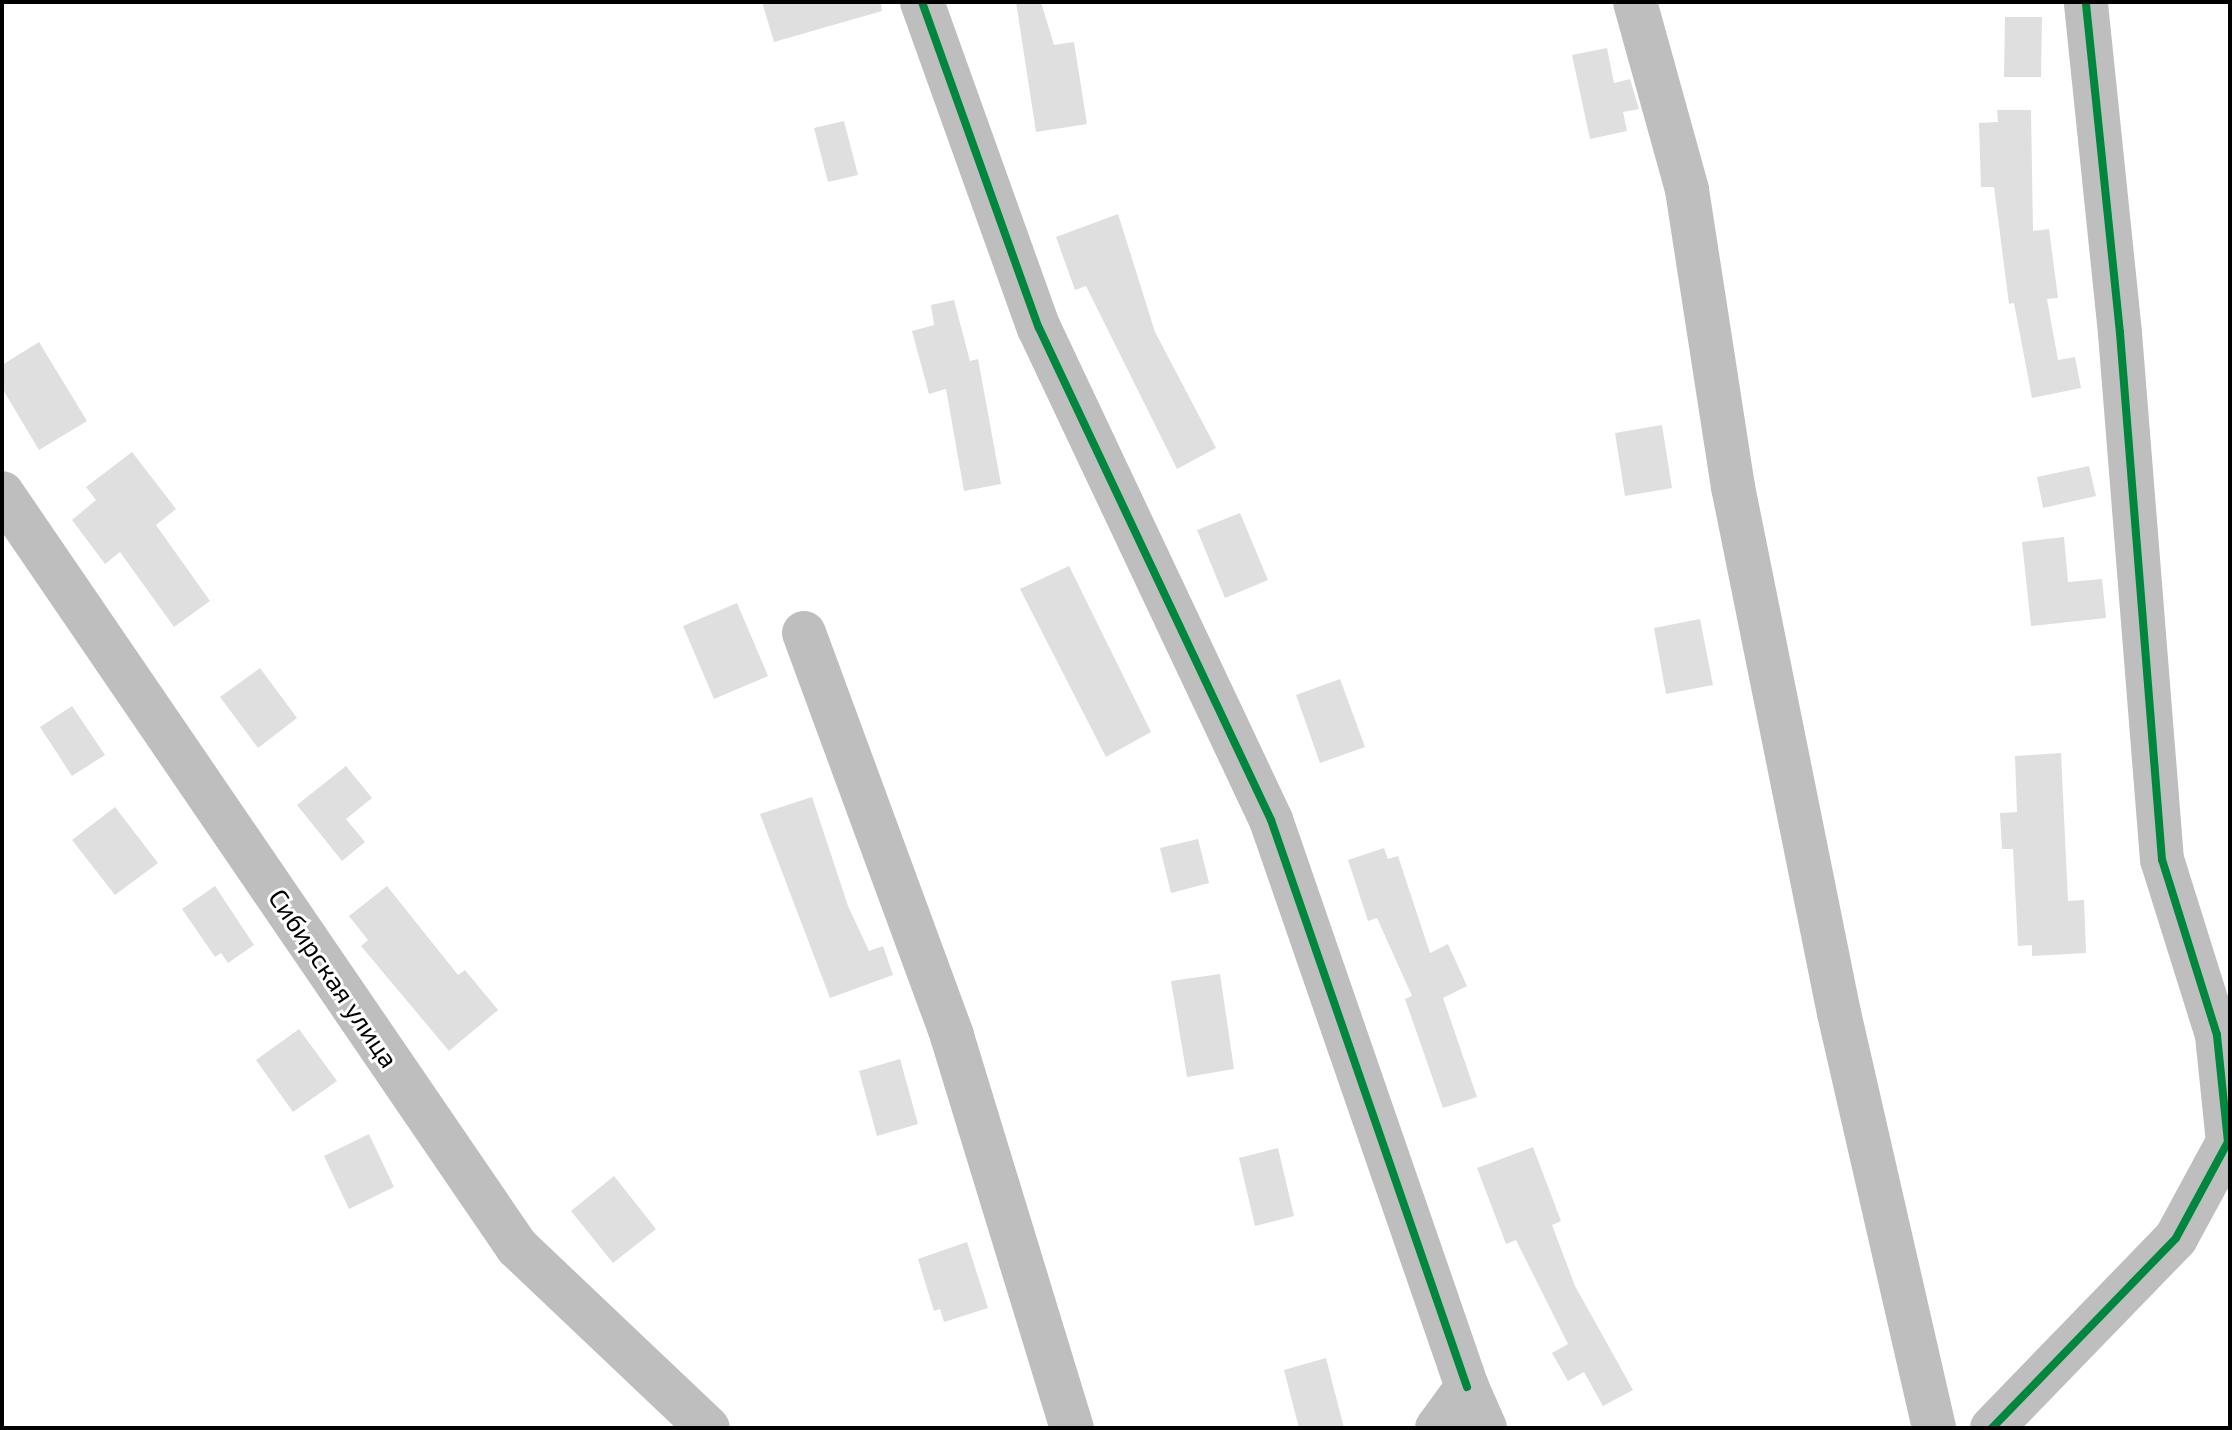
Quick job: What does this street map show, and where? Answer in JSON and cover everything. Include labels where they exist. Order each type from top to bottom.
[{"type":"street","points":[[922,2],[1039,328],[1271,820],[1467,1387],[1485,1428]]},
{"type":"street","points":[[1635,2],[1687,190],[1733,487],[1839,1013],[1934,1428]]},
{"type":"street","points":[[1992,1428],[2176,1238],[2228,1142],[2217,1035],[2162,860],[2120,333],[2086,2]]},
{"type":"street","name":"Сибирская улица","points":[[2,493],[517,1247],[708,1428]]},
{"type":"street","points":[[804,633],[952,1036],[1072,1428]]},
{"type":"street","points":[[1437,1428],[1467,1387]]},
{"type":"building","points":[[762,2],[881,2],[882,11],[774,42]]},
{"type":"building","points":[[1016,2],[1041,2],[1054,45],[1074,42],[1087,124],[1036,132]]},
{"type":"building","points":[[2005,17],[2042,17],[2041,77],[2004,77]]},
{"type":"building","points":[[1607,48],[1614,83],[1630,79],[1639,109],[1623,112],[1627,131],[1590,139],[1572,55]]},
{"type":"building","points":[[1997,110],[2031,110],[2033,231],[2049,229],[2058,298],[2047,299],[2058,360],[2075,357],[2081,388],[2032,398],[2014,303],[2009,304],[1994,187],[1981,187],[1979,123],[1998,122]]},
{"type":"building","points":[[844,121],[858,175],[828,182],[814,128]]},
{"type":"building","points":[[1118,214],[1155,332],[1216,448],[1177,469],[1086,286],[1075,290],[1056,237]]},
{"type":"building","points":[[954,300],[970,361],[978,359],[1001,484],[964,491],[946,389],[929,394],[912,331],[934,325],[931,305]]},
{"type":"building","points":[[39,342],[87,421],[39,450],[2,388],[2,365]]},
{"type":"building","points":[[1662,425],[1672,488],[1625,496],[1615,433]]},
{"type":"building","points":[[132,452],[176,509],[156,525],[210,601],[174,627],[120,552],[105,564],[72,520],[96,500],[86,487]]},
{"type":"building","points":[[2089,466],[2096,496],[2043,508],[2037,477]]},
{"type":"building","points":[[1240,513],[1268,580],[1225,598],[1197,530]]},
{"type":"building","points":[[2064,537],[2068,582],[2102,579],[2106,618],[2031,626],[2022,542]]},
{"type":"building","points":[[1069,566],[1151,732],[1106,757],[1020,589]]},
{"type":"building","points":[[737,603],[768,676],[714,699],[683,626]]},
{"type":"building","points":[[1700,619],[1713,685],[1666,694],[1654,628]]},
{"type":"building","points":[[260,668],[297,718],[258,748],[220,697]]},
{"type":"building","points":[[1340,679],[1365,747],[1320,763],[1296,695]]},
{"type":"building","points":[[72,706],[105,755],[72,776],[40,727]]},
{"type":"building","points":[[2061,753],[2068,901],[2084,900],[2086,953],[2032,956],[2032,945],[2018,946],[2013,849],[2002,849],[2000,813],[2017,812],[2015,756]]},
{"type":"building","points":[[346,766],[372,798],[346,819],[365,842],[342,861],[297,805]]},
{"type":"building","points":[[812,797],[848,906],[869,951],[883,946],[893,975],[830,998],[760,814]]},
{"type":"building","points":[[115,807],[158,863],[115,895],[72,840]]},
{"type":"building","points":[[1198,839],[1209,883],[1171,893],[1160,848]]},
{"type":"building","points":[[1384,848],[1388,859],[1398,856],[1430,953],[1448,944],[1467,986],[1443,998],[1477,1097],[1443,1108],[1405,999],[1412,996],[1377,918],[1368,921],[1348,860]]},
{"type":"building","points":[[215,886],[254,945],[228,963],[221,953],[215,957],[182,909]]},
{"type":"building","points":[[387,886],[458,975],[465,970],[498,1010],[449,1051],[361,946],[368,940],[349,916]]},
{"type":"building","points":[[1220,974],[1234,1069],[1187,1077],[1171,981]]},
{"type":"building","points":[[299,1029],[337,1081],[293,1112],[256,1060]]},
{"type":"building","points":[[900,1059],[918,1124],[877,1136],[859,1071]]},
{"type":"building","points":[[369,1134],[394,1187],[349,1209],[324,1156]]},
{"type":"building","points":[[1533,1147],[1561,1221],[1552,1225],[1575,1286],[1633,1390],[1603,1406],[1584,1372],[1568,1381],[1552,1353],[1568,1344],[1516,1240],[1506,1244],[1477,1168]]},
{"type":"building","points":[[1278,1148],[1294,1216],[1255,1226],[1239,1158]]},
{"type":"building","points":[[614,1176],[656,1229],[613,1263],[571,1211]]},
{"type":"building","points":[[967,1242],[988,1308],[944,1322],[940,1309],[934,1311],[918,1259]]},
{"type":"building","points":[[1326,1358],[1344,1428],[1299,1428],[1284,1370]]},
{"type":"cycle path","points":[[922,2],[1039,328],[1271,820],[1467,1387]]},
{"type":"cycle path","points":[[1992,1428],[2176,1238],[2228,1142],[2217,1035],[2162,860],[2120,333],[2086,2]]}]
